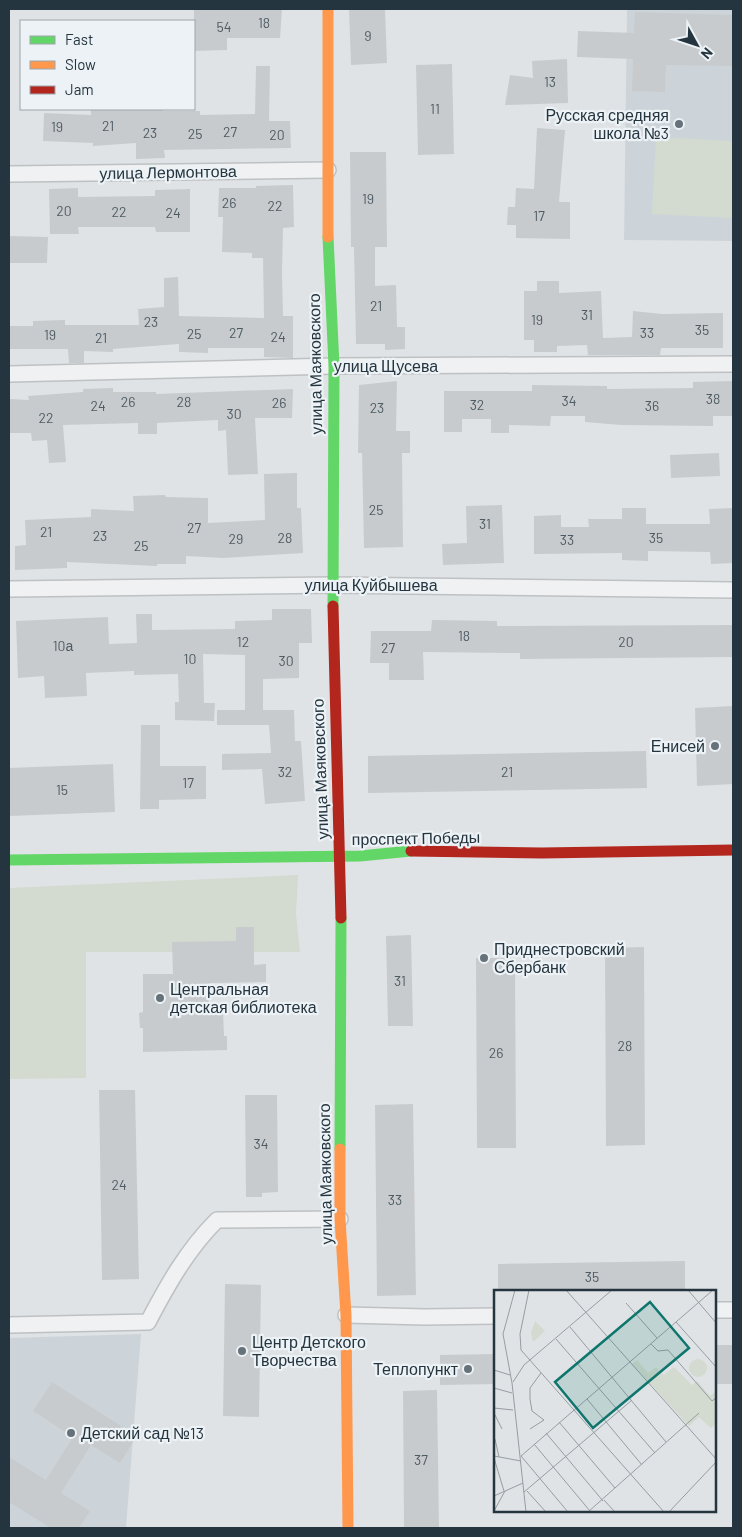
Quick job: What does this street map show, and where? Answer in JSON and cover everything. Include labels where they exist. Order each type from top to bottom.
[{"type":"street","name":"улица Маяковского","points":[[328,9],[328,258],[334,366],[332,585],[340,908],[340,1219],[346,1314],[348,1528]]},
{"type":"street","name":"улица Лермонтова","points":[[9,174],[328,170]]},
{"type":"street","name":"улица Щусева","points":[[9,374],[334,366],[733,364]]},
{"type":"street","name":"улица Куйбышева","points":[[9,589],[332,585],[733,590]]},
{"type":"street","name":"проспект Победы","points":[[9,860],[338,856],[411,851],[542,854],[733,850]]},
{"type":"street","points":[[9,1325],[148,1322],[172,1275],[198,1239],[217,1220],[340,1219]]},
{"type":"street","points":[[717,1310],[733,1310]]},
{"type":"street","points":[[346,1314],[425,1317],[494,1316]]},
{"type":"shaded area","name":"Русская средняя школа №3","points":[[627,9],[733,9],[733,241],[624,240]]},
{"type":"shaded area","points":[[656,137],[733,141],[733,218],[652,214]]},
{"type":"shaded area","points":[[298,875],[296,914],[300,952],[86,952],[86,1078],[9,1079],[9,888]]},
{"type":"shaded area","name":"Детский сад №13","points":[[141,1334],[126,1528],[9,1528],[9,1338]]},
{"type":"building","points":[[194,9],[282,9],[280,38],[227,38],[227,50],[195,51]]},
{"type":"building","points":[[349,9],[385,9],[387,63],[351,65]]},
{"type":"building","points":[[635,12],[733,15],[733,66],[666,65],[665,92],[632,91],[633,59],[577,57],[578,31],[634,33]]},
{"type":"building","points":[[567,59],[568,103],[505,105],[510,75],[533,78],[532,61]]},
{"type":"building","points":[[452,64],[454,154],[418,155],[416,65]]},
{"type":"building","points":[[256,66],[270,66],[269,121],[290,121],[291,148],[164,150],[165,158],[136,159],[136,143],[93,146],[93,143],[43,141],[44,113],[91,115],[91,110],[163,110],[200,111],[200,115],[255,114]]},
{"type":"building","points":[[537,128],[565,130],[559,202],[570,202],[570,239],[516,238],[516,225],[507,225],[508,207],[515,207],[516,188],[534,189]]},
{"type":"building","points":[[350,152],[386,152],[387,247],[375,247],[375,286],[396,285],[397,327],[405,327],[405,349],[385,350],[385,344],[356,344],[354,247],[351,247]]},
{"type":"building","points":[[293,185],[294,227],[283,228],[282,273],[283,316],[293,316],[293,358],[264,357],[264,348],[208,348],[208,353],[179,352],[179,344],[113,349],[113,352],[84,351],[84,363],[69,363],[68,349],[9,349],[9,326],[33,326],[33,321],[65,320],[65,325],[139,325],[138,309],[164,307],[164,278],[178,277],[179,316],[264,318],[263,258],[252,258],[252,253],[222,252],[223,217],[218,217],[219,188]]},
{"type":"building","points":[[78,188],[78,197],[155,196],[155,190],[190,189],[190,232],[156,232],[155,227],[78,227],[79,234],[50,234],[49,189]]},
{"type":"building","points":[[9,236],[48,237],[47,263],[9,263]]},
{"type":"building","points":[[537,281],[559,281],[559,293],[601,291],[603,338],[632,337],[633,311],[662,314],[723,313],[723,348],[661,348],[660,355],[588,355],[587,345],[557,346],[557,352],[534,352],[534,340],[524,340],[524,291],[537,291]]},
{"type":"building","points":[[397,381],[396,431],[410,431],[410,453],[402,453],[403,547],[364,548],[362,453],[358,453],[359,385]]},
{"type":"building","points":[[733,381],[733,416],[713,416],[713,426],[621,425],[585,422],[585,416],[551,416],[550,426],[509,425],[509,433],[491,433],[491,419],[462,419],[462,432],[444,432],[444,391],[532,391],[532,385],[607,386],[607,389],[693,388],[693,382]]},
{"type":"building","points":[[113,388],[113,392],[156,392],[156,394],[293,389],[292,418],[255,418],[258,474],[228,475],[226,430],[218,431],[218,420],[157,423],[157,434],[138,434],[138,423],[63,425],[66,462],[49,463],[47,440],[32,441],[31,433],[9,433],[9,399],[29,400],[28,396],[83,392],[83,389]]},
{"type":"building","points":[[719,453],[720,476],[671,478],[670,455]]},
{"type":"building","points":[[297,473],[297,508],[301,508],[303,553],[223,558],[186,556],[186,564],[157,564],[157,566],[67,562],[67,568],[15,570],[15,546],[26,545],[25,520],[91,517],[91,509],[134,511],[133,496],[165,495],[166,497],[208,498],[208,523],[265,520],[264,474]]},
{"type":"building","points":[[502,505],[504,563],[443,565],[442,544],[467,543],[466,506]]},
{"type":"building","points":[[622,508],[646,508],[646,524],[710,524],[709,509],[733,508],[733,563],[711,564],[710,552],[648,551],[648,561],[622,560],[622,553],[534,554],[534,516],[561,515],[561,527],[589,527],[588,519],[622,519]]},
{"type":"building","points":[[272,609],[311,609],[312,643],[299,643],[299,678],[263,679],[263,710],[294,710],[295,741],[301,741],[305,801],[265,804],[262,769],[222,770],[222,754],[271,753],[269,725],[217,725],[217,710],[245,710],[245,655],[203,654],[204,703],[215,703],[214,721],[175,720],[175,702],[179,702],[178,674],[134,675],[134,671],[86,673],[87,696],[45,698],[44,676],[18,678],[16,621],[108,617],[109,644],[137,643],[136,614],[152,614],[152,630],[235,629],[235,621],[272,620]]},
{"type":"building","points":[[432,620],[497,621],[497,626],[733,625],[733,657],[520,659],[520,653],[423,652],[424,680],[389,680],[389,663],[370,663],[371,631],[431,631]]},
{"type":"building","name":"Енисей","points":[[733,706],[733,784],[697,786],[695,708]]},
{"type":"building","points":[[141,725],[160,725],[160,766],[206,766],[206,799],[159,800],[159,809],[140,809]]},
{"type":"building","points":[[646,751],[647,788],[368,793],[368,756]]},
{"type":"building","points":[[113,764],[115,812],[9,816],[9,768]]},
{"type":"building","points":[[236,927],[254,927],[254,965],[266,964],[266,982],[209,983],[209,1011],[223,1011],[224,1036],[227,1036],[227,1050],[143,1052],[143,1028],[140,1028],[139,1013],[143,1012],[143,974],[173,974],[172,942],[236,941]]},
{"type":"building","points":[[411,935],[413,1026],[388,1026],[386,936]]},
{"type":"building","points":[[644,947],[645,1145],[606,1146],[605,948]]},
{"type":"building","points":[[476,958],[515,958],[516,1148],[477,1148]]},
{"type":"building","points":[[99,1090],[135,1090],[139,1279],[102,1280]]},
{"type":"building","points":[[245,1095],[277,1095],[278,1192],[262,1193],[262,1197],[246,1197]]},
{"type":"building","points":[[413,1104],[416,1295],[377,1296],[375,1105]]},
{"type":"building","points":[[685,1261],[685,1290],[498,1290],[498,1264]]},
{"type":"building","name":"Центр Детского Творчества","points":[[225,1284],[261,1285],[259,1417],[223,1416]]},
{"type":"building","points":[[717,1345],[733,1345],[733,1384],[717,1384]]},
{"type":"building","name":"Теплопункт","points":[[494,1354],[494,1384],[440,1385],[440,1355]]},
{"type":"building","points":[[52,1382],[137,1436],[120,1463],[91,1445],[61,1493],[90,1511],[79,1528],[51,1528],[9,1502],[9,1457],[46,1480],[73,1437],[33,1411]]},
{"type":"building","points":[[437,1390],[439,1528],[404,1528],[403,1391]]},
{"type":"traffic: fast","points":[[328,237],[334,366],[333,606]]},
{"type":"traffic: fast","points":[[9,860],[360,856],[411,851]]},
{"type":"traffic: fast","points":[[340,1149],[341,918]]},
{"type":"traffic: slow","points":[[328,9],[328,237]]},
{"type":"traffic: slow","points":[[340,1149],[340,1219],[346,1315],[348,1528]]},
{"type":"traffic: jam","points":[[333,606],[341,918]]},
{"type":"traffic: jam","points":[[411,851],[542,853],[733,850]]},
{"type":"place","name":"Русская средняя школа №3","points":[[679,124]]},
{"type":"place","name":"Енисей","points":[[715,746]]},
{"type":"place","name":"Приднестровский Сбербанк","points":[[484,958]]},
{"type":"place","name":"Центральная детская библиотека","points":[[160,998]]},
{"type":"place","name":"Центр Детского Творчества","points":[[242,1351]]},
{"type":"place","name":"Теплопункт","points":[[468,1369]]},
{"type":"place","name":"Детский сад №13","points":[[71,1433]]}]
